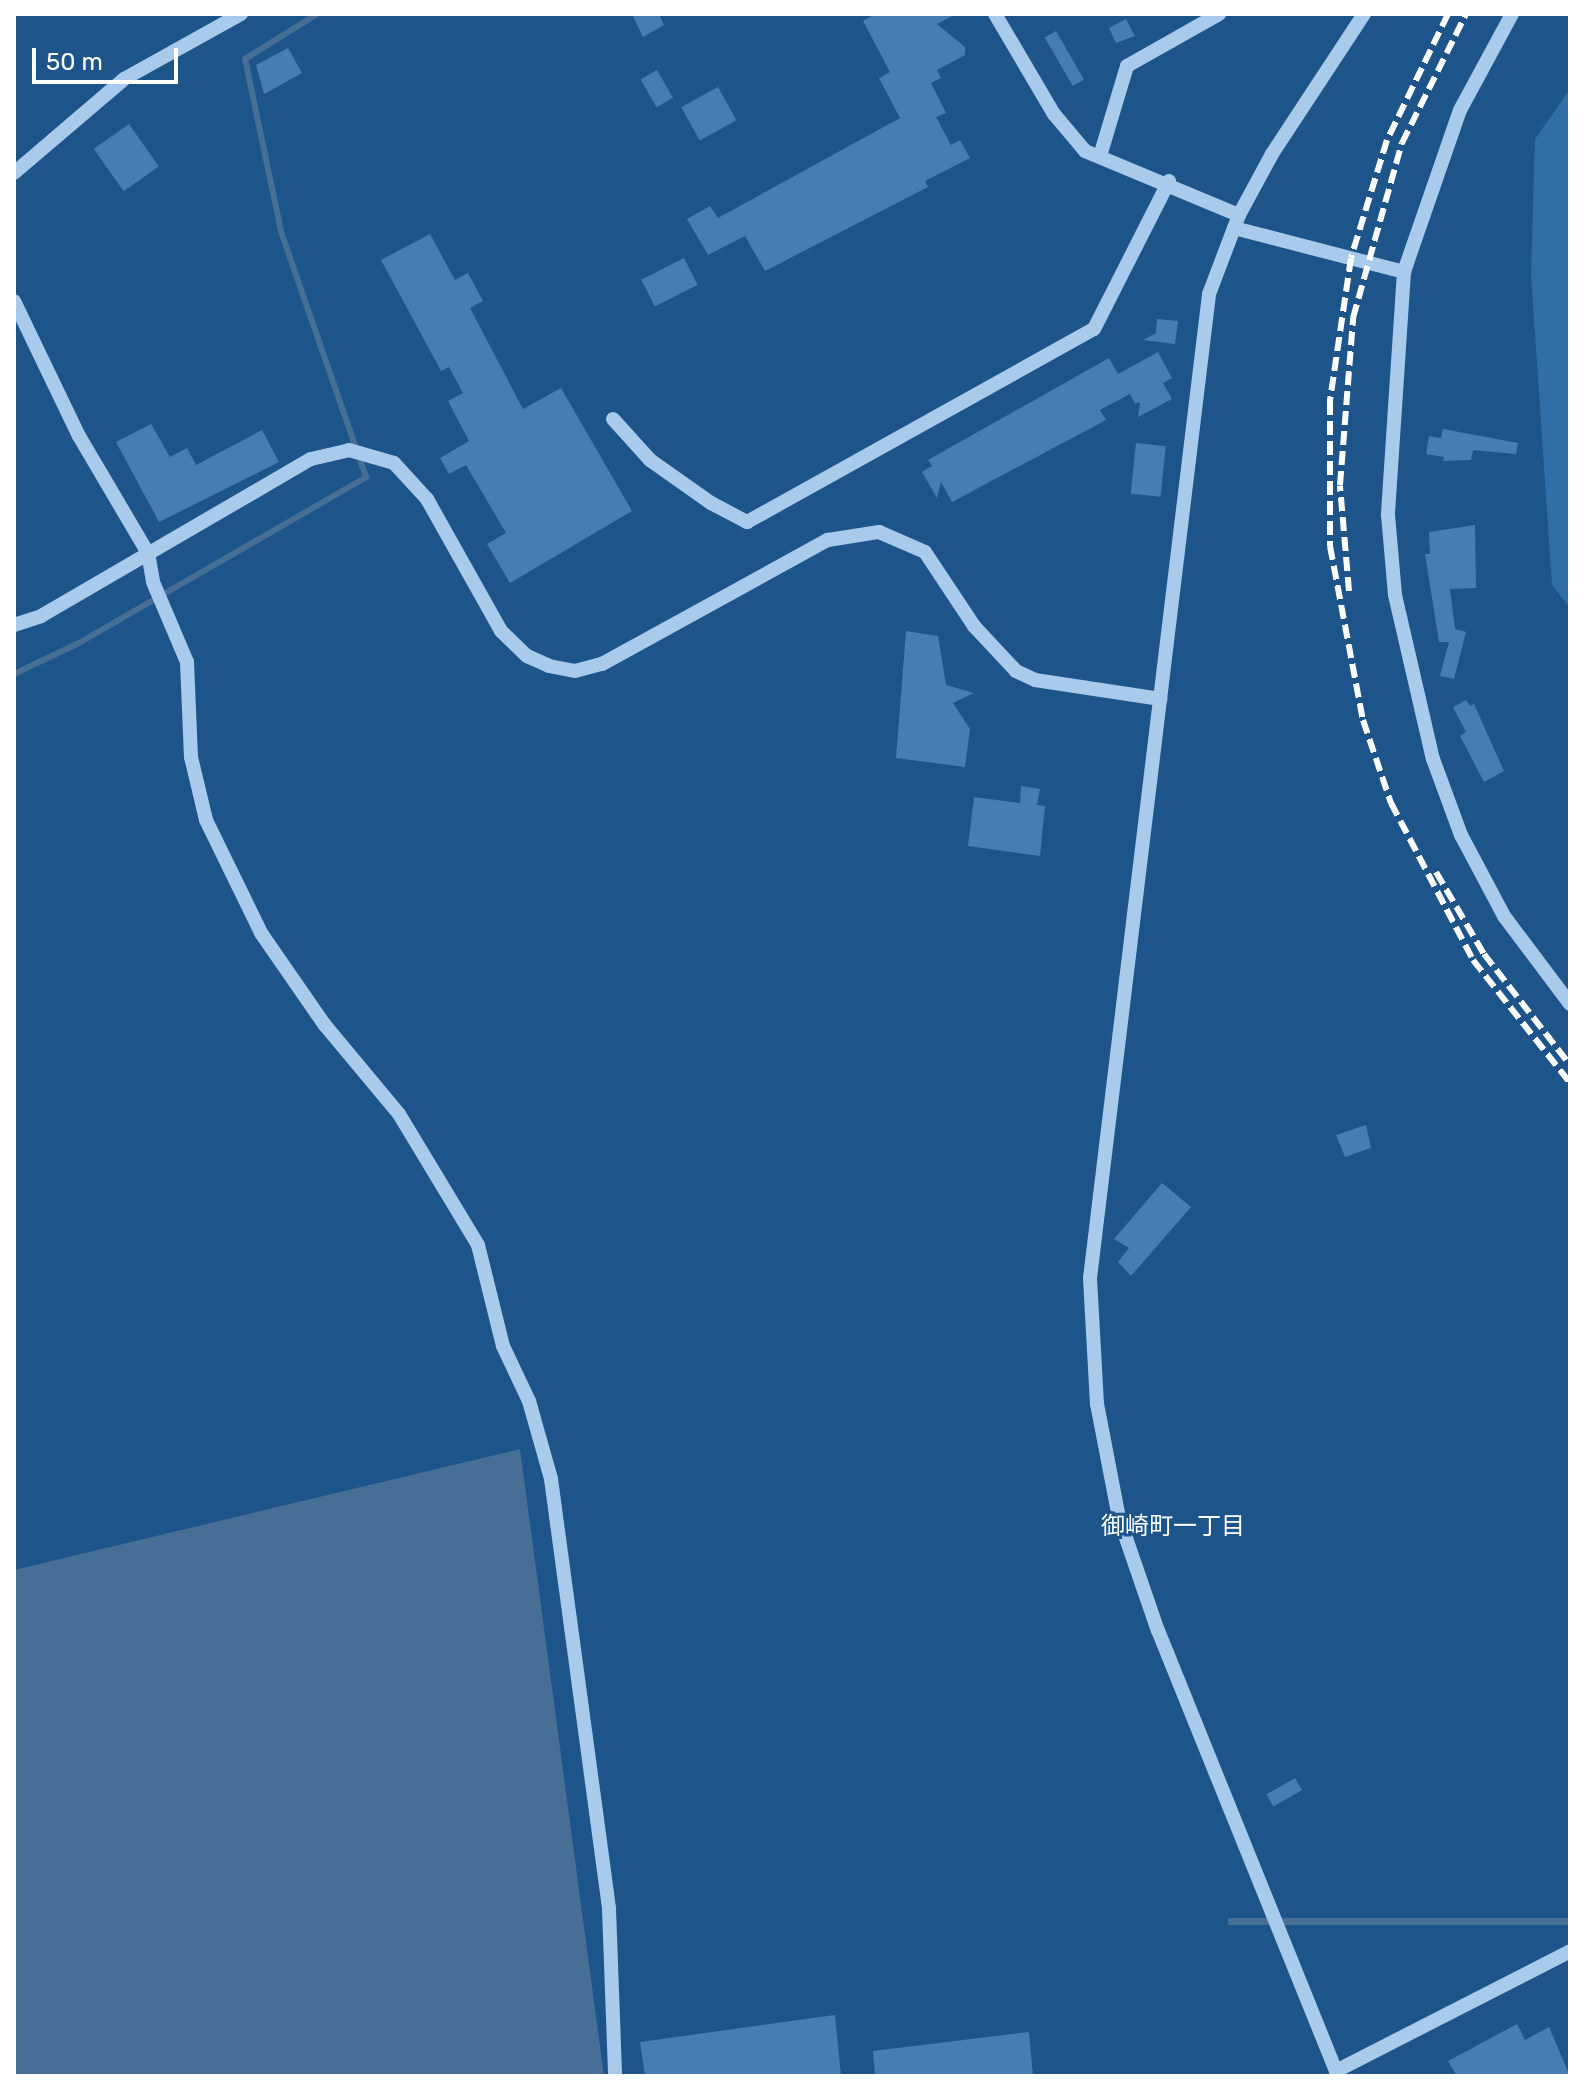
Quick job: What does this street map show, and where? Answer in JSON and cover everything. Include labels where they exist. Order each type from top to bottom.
[{"type":"street","points":[[14,173],[124,79],[241,14]]},
{"type":"street","points":[[995,14],[1054,114],[1085,151],[1169,181],[1236,221],[1404,272]]},
{"type":"street","points":[[1100,156],[1127,66],[1219,14]]},
{"type":"street","points":[[1364,14],[1272,154],[1236,221],[1209,294],[1094,1223],[1090,1293],[1097,1404],[1116,1506],[1136,1572],[1333,2064],[1570,1951]]},
{"type":"street","points":[[1512,14],[1460,110],[1404,272],[1388,515],[1395,595],[1411,678],[1461,835],[1504,916],[1570,1004]]},
{"type":"street","points":[[613,419],[650,460],[711,503],[747,522],[1094,329],[1169,181]]},
{"type":"street","points":[[14,301],[79,436],[148,553],[153,582],[187,662],[191,757],[206,820],[261,933],[324,1024],[399,1114],[478,1245],[503,1346],[529,1401],[551,1479],[609,1909],[615,2076]]},
{"type":"street","points":[[14,625],[41,616],[311,459],[349,450],[394,463],[427,499],[501,631],[527,656],[549,666],[575,671],[602,664],[828,540],[879,532],[925,552],[996,655],[1016,671],[1035,680],[1161,699]]},
{"type":"shaded area","points":[[1570,89],[1570,608],[1552,585],[1531,275],[1535,139]]},
{"type":"shaded area","points":[[520,1449],[604,2076],[14,2076],[14,1570]]},
{"type":"shaded area","points":[[1228,1918],[1570,1918],[1570,1925],[1228,1925]]},
{"type":"building","points":[[632,14],[659,14],[664,25],[643,37]]},
{"type":"building","points":[[875,14],[956,14],[937,24],[965,47],[965,55],[937,70],[941,78],[931,83],[946,113],[936,117],[951,145],[960,140],[970,158],[925,181],[928,187],[765,271],[745,236],[708,255],[687,219],[710,206],[718,218],[900,118],[879,78],[890,72],[863,21]]},
{"type":"building","points":[[1126,19],[1135,36],[1116,43],[1109,28]]},
{"type":"building","points":[[1056,31],[1084,79],[1073,86],[1045,38]]},
{"type":"building","points":[[288,48],[302,73],[264,94],[256,65]]},
{"type":"building","points":[[657,70],[673,98],[657,107],[641,80]]},
{"type":"building","points":[[718,87],[736,120],[700,141],[681,107]]},
{"type":"building","points":[[129,124],[159,167],[124,191],[94,149]]},
{"type":"building","points":[[430,234],[455,280],[468,273],[483,301],[470,308],[523,409],[561,388],[632,511],[510,583],[487,544],[506,533],[466,465],[449,474],[440,458],[469,441],[448,401],[463,393],[449,367],[441,371],[381,260]]},
{"type":"building","points":[[684,258],[698,285],[655,307],[641,280]]},
{"type":"building","points":[[1157,319],[1178,321],[1175,344],[1143,340],[1156,333]]},
{"type":"building","points":[[1158,352],[1172,378],[1163,383],[1172,399],[1138,417],[1140,402],[1135,404],[1130,394],[1100,410],[1106,420],[952,502],[941,482],[937,498],[922,472],[932,466],[928,460],[1109,358],[1118,374]]},
{"type":"building","points":[[151,424],[170,457],[187,448],[196,465],[262,430],[279,462],[159,522],[116,442]]},
{"type":"building","points":[[1443,429],[1518,443],[1516,454],[1473,450],[1471,460],[1443,461],[1444,457],[1426,454],[1429,436],[1441,438]]},
{"type":"building","points":[[1136,443],[1166,446],[1161,497],[1131,494]]},
{"type":"building","points":[[1475,525],[1476,588],[1450,589],[1455,629],[1466,632],[1454,679],[1440,676],[1449,642],[1439,642],[1425,554],[1430,554],[1429,532]]},
{"type":"building","points":[[906,631],[938,636],[946,685],[974,693],[953,703],[970,729],[965,767],[896,758]]},
{"type":"building","points":[[1466,700],[1470,706],[1474,704],[1504,771],[1484,782],[1460,736],[1466,732],[1453,707]]},
{"type":"building","points":[[1021,786],[1040,789],[1037,805],[1045,806],[1040,856],[968,846],[974,797],[1020,803]]},
{"type":"building","points":[[1366,1125],[1371,1148],[1345,1157],[1336,1135]]},
{"type":"building","points":[[1162,1183],[1191,1207],[1131,1276],[1118,1262],[1129,1248],[1114,1239]]},
{"type":"building","points":[[1295,1778],[1302,1790],[1273,1807],[1266,1794]]},
{"type":"building","points":[[835,2015],[841,2076],[645,2076],[640,2042]]},
{"type":"building","points":[[1517,2024],[1525,2040],[1549,2027],[1570,2076],[1457,2076],[1448,2061]]},
{"type":"building","points":[[1029,2032],[1033,2076],[875,2076],[873,2051]]},
{"type":"waterway","points":[[14,674],[79,643],[366,477],[281,231],[245,59],[317,14]]},
{"type":"railway","points":[[1448,14],[1387,140],[1351,258],[1330,401],[1330,546],[1363,720],[1391,803],[1473,960],[1570,1083]]},
{"type":"railway","points":[[1349,591],[1340,485],[1353,318],[1402,143],[1466,14]]},
{"type":"railway","points":[[1436,872],[1484,954],[1570,1065]]},
{"type":"district","name":"御崎町一丁目","points":[[1173,1527]]}]
